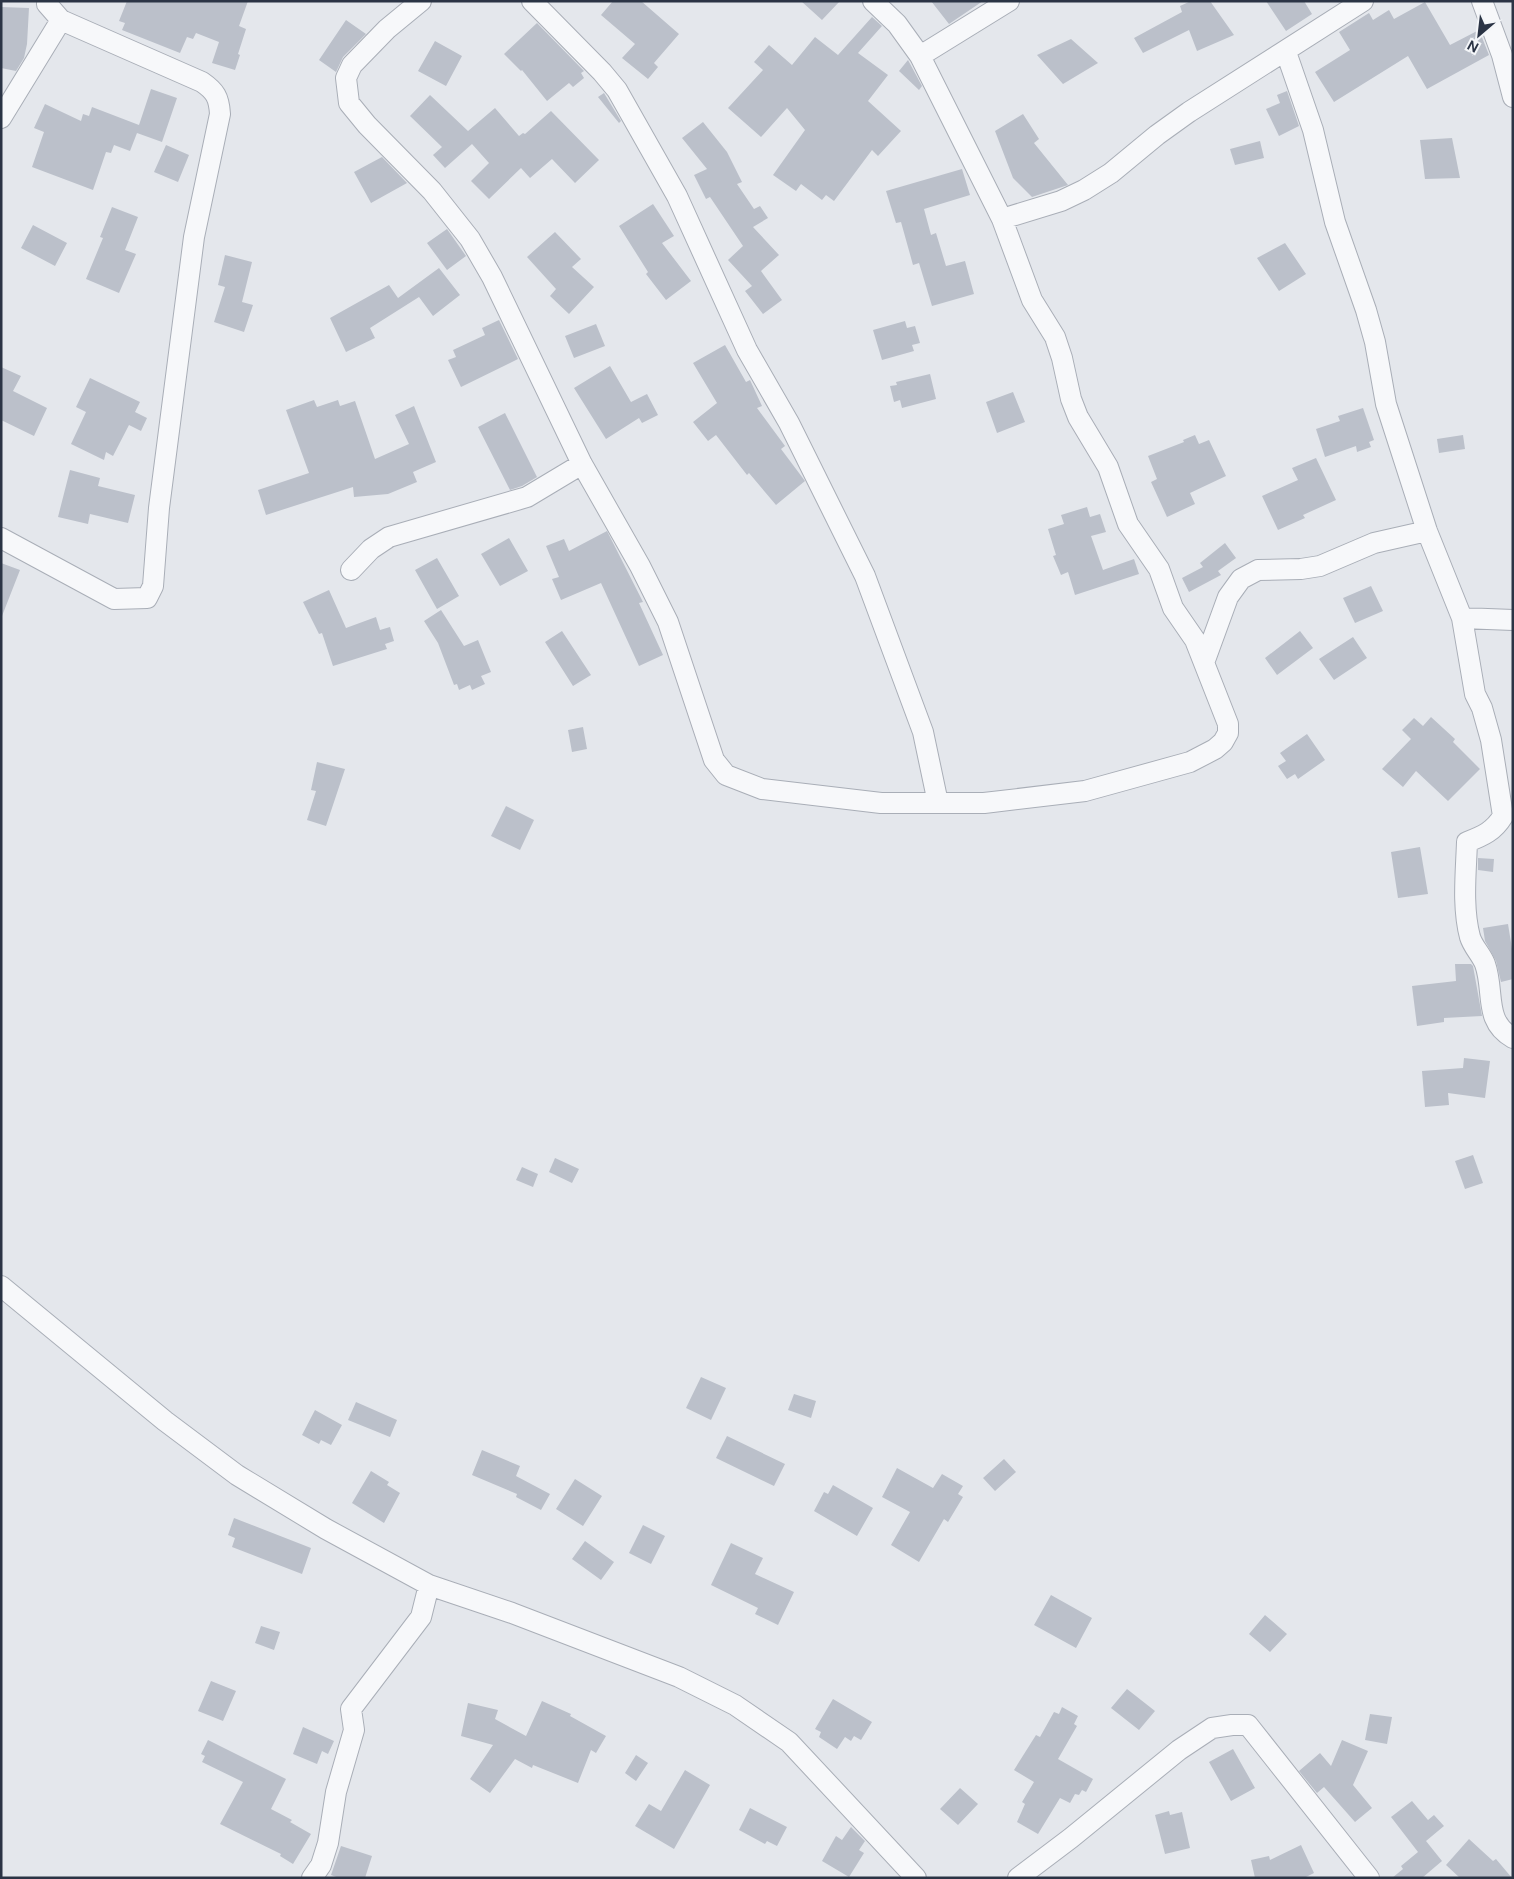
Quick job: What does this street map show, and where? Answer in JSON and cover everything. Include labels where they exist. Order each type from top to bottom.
[{"type":"street","points":[[1,538],[114,599],[147,598],[153,586],[159,508],[193,246],[220,114],[219,101],[215,91],[202,82],[61,20],[47,4],[48,1]]},
{"type":"street","points":[[421,1],[387,29],[352,65],[346,78],[350,103],[366,125],[432,191],[470,239],[492,277],[582,464],[640,566],[668,622],[714,760],[720,770],[736,781],[762,789],[881,803],[984,803],[1084,791],[1190,762],[1215,749],[1228,733],[1228,724],[1205,660],[1195,640],[1173,608],[1159,569],[1128,524],[1108,467],[1078,417],[1071,399],[1062,358],[1055,337],[1032,300],[1002,219],[920,56],[896,24],[873,1]]},
{"type":"street","points":[[532,1],[602,72],[617,90],[677,196],[747,350],[789,423],[865,576],[923,732],[938,803]]},
{"type":"street","points":[[920,56],[1009,1]]},
{"type":"street","points":[[1002,219],[1062,201],[1084,190],[1111,173],[1157,134],[1189,112],[1286,52],[1363,1]]},
{"type":"street","points":[[1482,1],[1502,55],[1513,97]]},
{"type":"street","points":[[1,118],[20,90],[29,70],[61,20]]},
{"type":"street","points":[[1286,52],[1313,130],[1336,222],[1375,342],[1386,404],[1427,531],[1462,618],[1475,694],[1482,708],[1491,740],[1503,810],[1498,823],[1486,835],[1467,842],[1465,897],[1470,938],[1485,963],[1492,997],[1493,1016],[1497,1026],[1513,1038]]},
{"type":"street","points":[[351,570],[371,549],[389,537],[527,497],[582,464]]},
{"type":"street","points":[[1205,660],[1228,597],[1241,579],[1258,570],[1301,570],[1320,566],[1374,543],[1427,531]]},
{"type":"street","points":[[1462,618],[1513,620]]},
{"type":"street","points":[[1,1286],[164,1421],[237,1475],[326,1530],[429,1585],[512,1613],[679,1677],[735,1705],[789,1742],[916,1878]]},
{"type":"street","points":[[312,1878],[321,1865],[328,1843],[336,1792],[354,1730],[351,1709],[421,1617],[429,1585]]},
{"type":"street","points":[[1018,1878],[1071,1838],[1179,1750],[1212,1728],[1232,1725],[1248,1725],[1369,1878]]},
{"type":"building","points":[[127,1],[248,1],[239,26],[246,29],[235,70],[212,63],[219,42],[196,33],[193,39],[187,37],[180,53],[122,30],[125,23],[119,21]]},
{"type":"building","points":[[613,1],[641,1],[679,34],[654,63],[658,67],[648,79],[622,58],[635,44],[601,15]]},
{"type":"building","points":[[801,1],[840,1],[822,20]]},
{"type":"building","points":[[931,1],[983,1],[949,24]]},
{"type":"building","points":[[1191,1],[1210,1],[1234,35],[1197,51],[1189,30],[1143,53],[1134,38],[1182,12],[1180,6]]},
{"type":"building","points":[[1266,1],[1304,1],[1312,14],[1286,31]]},
{"type":"building","points":[[1425,2],[1450,45],[1479,30],[1489,55],[1427,89],[1408,56],[1334,102],[1315,72],[1350,50],[1339,32],[1369,13],[1373,20],[1389,10],[1394,19]]},
{"type":"building","points":[[1,7],[29,8],[27,44],[24,58],[16,71],[1,68]]},
{"type":"building","points":[[872,17],[882,26],[858,53],[888,75],[868,101],[901,131],[878,156],[872,150],[834,201],[826,195],[822,200],[801,184],[796,191],[773,175],[805,130],[787,108],[761,137],[728,108],[763,70],[754,62],[769,45],[792,65],[815,37],[838,55]]},
{"type":"building","points":[[346,20],[366,34],[343,57],[336,72],[319,60]]},
{"type":"building","points":[[537,23],[584,71],[581,73],[584,78],[573,87],[569,83],[547,101],[522,70],[504,54]]},
{"type":"building","points":[[1071,39],[1098,63],[1063,84],[1037,55]]},
{"type":"building","points":[[435,41],[462,56],[446,86],[418,71]]},
{"type":"building","points":[[908,60],[922,86],[919,90],[899,71]]},
{"type":"building","points":[[151,89],[177,98],[162,142],[137,133],[130,151],[114,145],[111,153],[106,152],[93,190],[32,167],[44,132],[34,128],[45,104],[81,121],[83,114],[89,116],[92,107],[139,125]]},
{"type":"building","points":[[1287,91],[1299,126],[1279,136],[1266,109],[1280,103],[1277,95]]},
{"type":"building","points":[[604,93],[621,121],[619,123],[598,97]]},
{"type":"building","points":[[430,95],[468,131],[495,108],[519,136],[523,133],[525,134],[551,111],[599,160],[575,183],[552,159],[530,178],[521,168],[489,199],[471,181],[489,163],[472,144],[445,168],[433,155],[442,147],[410,116]]},
{"type":"building","points":[[1023,114],[1039,139],[1034,143],[1068,185],[1032,197],[1013,178],[995,131]]},
{"type":"building","points":[[703,122],[727,152],[742,182],[737,184],[754,209],[760,206],[768,218],[753,227],[779,255],[761,271],[782,300],[763,314],[745,291],[752,286],[728,260],[743,246],[710,197],[706,199],[694,175],[707,169],[682,138]]},
{"type":"building","points":[[1452,138],[1460,178],[1425,179],[1420,140]]},
{"type":"building","points":[[1260,141],[1264,158],[1235,165],[1230,149]]},
{"type":"building","points":[[166,145],[189,155],[178,182],[154,172]]},
{"type":"building","points":[[382,157],[407,183],[371,203],[354,172]]},
{"type":"building","points":[[962,169],[970,195],[924,209],[931,235],[936,233],[946,266],[965,261],[974,294],[932,306],[919,263],[913,265],[901,222],[896,223],[886,191]]},
{"type":"building","points":[[653,204],[674,236],[662,243],[691,281],[666,300],[646,274],[648,272],[619,226]]},
{"type":"building","points":[[112,207],[138,217],[125,250],[136,254],[119,293],[86,279],[103,238],[100,237]]},
{"type":"building","points":[[33,225],[67,243],[55,266],[21,248]]},
{"type":"building","points":[[447,229],[466,256],[447,270],[427,243]]},
{"type":"building","points":[[555,232],[581,259],[572,267],[594,287],[569,314],[550,296],[556,289],[527,257]]},
{"type":"building","points":[[1285,243],[1306,274],[1279,291],[1257,258]]},
{"type":"building","points":[[225,255],[252,262],[242,302],[253,305],[244,332],[214,322],[225,287],[218,285]]},
{"type":"building","points":[[439,268],[460,295],[433,316],[419,297],[370,328],[375,338],[346,352],[330,318],[389,285],[398,298]]},
{"type":"building","points":[[499,320],[518,359],[461,387],[448,360],[456,357],[453,350],[485,335],[482,328]]},
{"type":"building","points":[[905,321],[907,328],[915,326],[920,343],[912,345],[914,351],[882,360],[873,330]]},
{"type":"building","points":[[596,324],[605,346],[574,358],[565,336]]},
{"type":"building","points":[[725,345],[746,382],[750,380],[762,406],[757,408],[785,446],[781,449],[805,481],[776,505],[749,473],[747,475],[716,435],[708,441],[693,422],[717,403],[693,363]]},
{"type":"building","points":[[610,366],[631,402],[647,394],[658,415],[642,423],[639,418],[606,439],[574,388]]},
{"type":"building","points":[[1,367],[21,376],[13,391],[47,408],[34,436],[1,420]]},
{"type":"building","points":[[930,374],[936,399],[902,408],[900,400],[894,402],[890,386],[897,385],[896,382]]},
{"type":"building","points":[[90,378],[140,402],[135,412],[147,418],[141,431],[129,425],[113,456],[106,452],[104,460],[71,444],[86,412],[76,407]]},
{"type":"building","points":[[1013,392],[1025,422],[997,433],[986,402]]},
{"type":"building","points":[[314,400],[317,407],[338,400],[340,406],[355,401],[375,459],[409,444],[395,415],[414,406],[436,462],[413,472],[417,482],[388,494],[354,497],[353,487],[266,515],[258,490],[309,473],[286,410]]},
{"type":"building","points":[[1363,408],[1374,440],[1369,442],[1371,447],[1357,452],[1356,446],[1325,457],[1316,429],[1340,421],[1338,416]]},
{"type":"building","points":[[505,413],[537,477],[522,486],[510,490],[478,427]]},
{"type":"building","points":[[1195,435],[1199,444],[1209,440],[1226,476],[1190,493],[1195,504],[1167,517],[1151,482],[1157,479],[1148,456],[1184,442],[1183,440]]},
{"type":"building","points":[[1463,435],[1465,449],[1439,453],[1437,439]]},
{"type":"building","points":[[1316,458],[1336,500],[1303,515],[1305,518],[1278,530],[1262,496],[1298,480],[1292,468]]},
{"type":"building","points":[[70,470],[100,478],[98,486],[135,495],[128,523],[90,514],[88,524],[58,517]]},
{"type":"building","points":[[1087,507],[1090,517],[1100,514],[1106,532],[1091,536],[1103,570],[1134,559],[1139,574],[1075,595],[1068,572],[1061,575],[1053,556],[1056,555],[1048,529],[1064,524],[1061,515]]},
{"type":"building","points":[[607,531],[643,602],[639,603],[663,655],[639,666],[601,583],[561,600],[552,579],[559,577],[546,546],[564,539],[569,551]]},
{"type":"building","points":[[509,538],[528,571],[500,586],[481,554]]},
{"type":"building","points":[[1225,543],[1236,558],[1218,571],[1221,575],[1189,592],[1182,578],[1203,567],[1200,563]]},
{"type":"building","points":[[437,558],[459,596],[437,609],[415,570]]},
{"type":"building","points":[[1,563],[20,570],[2,616],[1,615]]},
{"type":"building","points":[[1371,586],[1383,611],[1355,623],[1343,598]]},
{"type":"building","points":[[329,590],[346,628],[376,617],[380,630],[390,627],[394,641],[385,644],[387,649],[333,666],[322,633],[319,634],[303,602]]},
{"type":"building","points":[[441,610],[464,646],[478,640],[491,672],[481,676],[485,684],[472,690],[470,685],[459,690],[457,684],[454,685],[438,643],[424,621]]},
{"type":"building","points":[[562,631],[591,675],[573,686],[545,642]]},
{"type":"building","points":[[1300,631],[1313,648],[1277,675],[1265,658]]},
{"type":"building","points":[[1353,637],[1367,658],[1334,680],[1319,659]]},
{"type":"building","points":[[1431,717],[1455,739],[1453,742],[1480,769],[1448,801],[1416,771],[1403,787],[1382,769],[1411,739],[1402,730],[1414,718],[1423,726]]},
{"type":"building","points":[[583,727],[587,749],[572,752],[568,730]]},
{"type":"building","points":[[1307,734],[1325,760],[1298,779],[1295,774],[1287,779],[1278,766],[1286,761],[1280,753]]},
{"type":"building","points":[[317,762],[345,769],[326,826],[307,820],[316,791],[311,790]]},
{"type":"building","points":[[506,806],[534,820],[520,850],[491,836]]},
{"type":"building","points":[[1420,847],[1428,894],[1398,898],[1391,852]]},
{"type":"building","points":[[1478,858],[1494,859],[1493,872],[1478,870]]},
{"type":"building","points":[[1508,924],[1513,955],[1513,979],[1501,982],[1496,961],[1485,941],[1483,928]]},
{"type":"building","points":[[1455,964],[1471,964],[1473,966],[1482,1016],[1444,1018],[1444,1022],[1417,1026],[1412,986],[1456,981]]},
{"type":"building","points":[[1464,1058],[1490,1061],[1485,1098],[1448,1093],[1449,1105],[1425,1107],[1422,1071],[1463,1068]]},
{"type":"building","points":[[1473,1155],[1483,1183],[1465,1189],[1455,1161]]},
{"type":"building","points":[[555,1158],[579,1169],[572,1183],[549,1172]]},
{"type":"building","points":[[522,1167],[538,1174],[533,1187],[516,1180]]},
{"type":"building","points":[[701,1377],[726,1388],[711,1420],[686,1408]]},
{"type":"building","points":[[794,1394],[816,1401],[811,1418],[788,1410]]},
{"type":"building","points":[[356,1402],[397,1420],[390,1437],[348,1420]]},
{"type":"building","points":[[315,1410],[342,1425],[331,1445],[321,1440],[319,1444],[302,1435]]},
{"type":"building","points":[[727,1436],[785,1464],[774,1486],[716,1458]]},
{"type":"building","points":[[482,1450],[520,1466],[516,1476],[550,1494],[541,1510],[516,1497],[517,1494],[472,1475]]},
{"type":"building","points":[[1004,1459],[1016,1472],[995,1491],[983,1478]]},
{"type":"building","points":[[897,1468],[933,1488],[942,1474],[963,1486],[958,1494],[963,1497],[948,1522],[944,1519],[919,1562],[891,1545],[910,1512],[882,1497]]},
{"type":"building","points":[[371,1471],[389,1482],[387,1485],[400,1493],[384,1523],[352,1503]]},
{"type":"building","points":[[575,1479],[602,1496],[583,1526],[556,1509]]},
{"type":"building","points":[[833,1485],[873,1508],[857,1536],[814,1511],[824,1492],[828,1494]]},
{"type":"building","points":[[234,1518],[311,1548],[302,1574],[232,1547],[235,1538],[228,1535]]},
{"type":"building","points":[[643,1525],[665,1536],[651,1564],[629,1553]]},
{"type":"building","points":[[585,1541],[614,1562],[601,1580],[572,1559]]},
{"type":"building","points":[[731,1543],[763,1558],[755,1574],[794,1592],[778,1625],[755,1614],[758,1608],[711,1585]]},
{"type":"building","points":[[1051,1595],[1092,1618],[1076,1648],[1034,1625]]},
{"type":"building","points":[[1265,1615],[1287,1634],[1270,1652],[1249,1634]]},
{"type":"building","points":[[261,1626],[280,1632],[274,1650],[255,1643]]},
{"type":"building","points":[[211,1681],[236,1691],[223,1721],[198,1711]]},
{"type":"building","points":[[1127,1689],[1155,1711],[1139,1730],[1111,1708]]},
{"type":"building","points":[[833,1699],[872,1722],[861,1740],[854,1736],[851,1741],[845,1737],[837,1749],[819,1737],[821,1732],[815,1729]]},
{"type":"building","points":[[542,1701],[571,1714],[570,1716],[606,1736],[596,1753],[591,1750],[578,1783],[533,1765],[532,1768],[515,1759],[490,1793],[470,1779],[493,1745],[461,1736],[468,1703],[498,1710],[495,1719],[526,1736]]},
{"type":"building","points":[[1062,1707],[1078,1716],[1074,1724],[1077,1726],[1058,1759],[1093,1779],[1086,1792],[1082,1790],[1079,1795],[1075,1794],[1070,1803],[1060,1798],[1038,1834],[1017,1822],[1025,1804],[1022,1802],[1034,1782],[1014,1770],[1036,1735],[1040,1737],[1054,1712],[1059,1714]]},
{"type":"building","points":[[1370,1714],[1392,1717],[1387,1744],[1365,1740]]},
{"type":"building","points":[[303,1727],[334,1741],[328,1754],[322,1751],[317,1764],[293,1754]]},
{"type":"building","points":[[208,1740],[286,1779],[271,1809],[292,1820],[290,1822],[311,1834],[293,1864],[280,1856],[281,1854],[220,1824],[243,1782],[202,1762],[205,1756],[201,1754]]},
{"type":"building","points":[[1342,1740],[1368,1751],[1353,1785],[1372,1808],[1355,1822],[1324,1787],[1317,1793],[1299,1771],[1320,1753],[1331,1766]]},
{"type":"building","points":[[1233,1749],[1255,1788],[1231,1801],[1209,1762]]},
{"type":"building","points":[[636,1755],[648,1763],[636,1781],[625,1773]]},
{"type":"building","points":[[685,1770],[710,1785],[674,1849],[635,1826],[649,1804],[661,1811]]},
{"type":"building","points":[[960,1788],[978,1804],[958,1825],[940,1809]]},
{"type":"building","points":[[1412,1801],[1428,1820],[1434,1815],[1444,1826],[1426,1841],[1442,1861],[1422,1878],[1392,1878],[1403,1869],[1401,1866],[1418,1852],[1391,1817]]},
{"type":"building","points":[[750,1808],[787,1827],[777,1846],[767,1841],[765,1844],[739,1830]]},
{"type":"building","points":[[1169,1811],[1170,1815],[1182,1812],[1190,1848],[1165,1854],[1155,1815]]},
{"type":"building","points":[[851,1827],[865,1841],[859,1850],[864,1853],[849,1877],[822,1861],[836,1836],[842,1840]]},
{"type":"building","points":[[1469,1839],[1493,1861],[1496,1859],[1512,1878],[1460,1878],[1446,1865]]},
{"type":"building","points":[[1301,1845],[1314,1873],[1304,1878],[1255,1878],[1251,1860],[1269,1856],[1270,1860]]},
{"type":"building","points":[[341,1846],[372,1856],[365,1878],[339,1878],[331,1875]]}]
